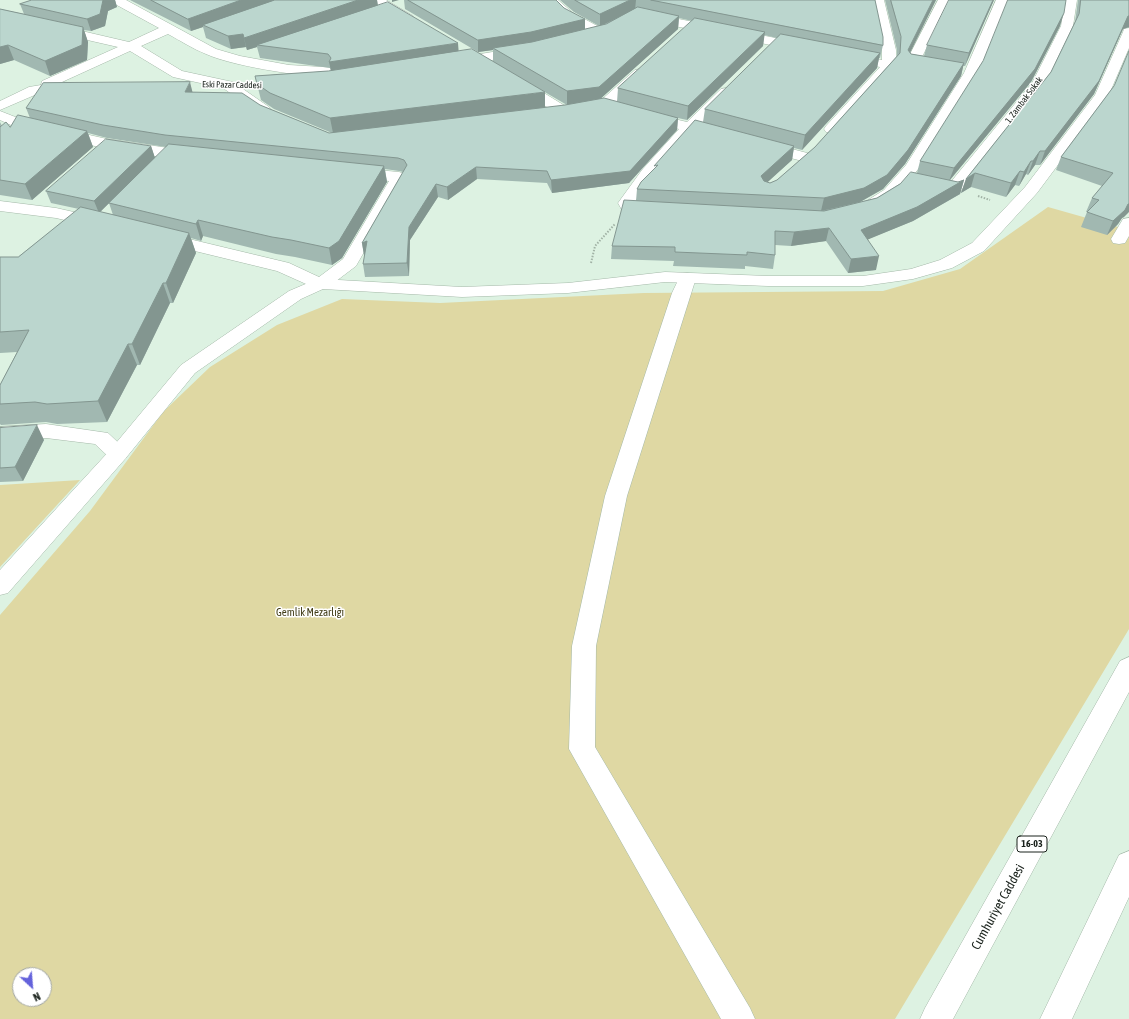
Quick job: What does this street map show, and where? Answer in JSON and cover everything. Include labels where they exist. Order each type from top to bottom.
[{"type":"street","points":[[377,0],[418,24]]},
{"type":"street","points":[[551,0],[569,16],[600,33]]},
{"type":"street","points":[[944,0],[913,62],[959,71]]},
{"type":"street","points":[[859,209],[867,207],[890,193],[912,168],[959,71],[1002,0]]},
{"type":"street","name":"1. Zambak Sokak","points":[[954,189],[1038,84],[1067,26],[1071,0]]},
{"type":"street","points":[[123,1],[168,29],[211,52],[238,60],[289,69],[364,74],[303,84]]},
{"type":"street","points":[[377,14],[409,2]]},
{"type":"street","points":[[752,143],[801,162],[889,64],[889,50],[878,2],[864,2]]},
{"type":"street","points":[[636,15],[690,26],[770,48],[813,50]]},
{"type":"street","points":[[0,16],[131,46],[178,74],[228,85],[268,113],[275,116]]},
{"type":"street","points":[[585,37],[600,33],[614,26]]},
{"type":"street","points":[[679,36],[690,26]]},
{"type":"street","points":[[168,29],[1,105],[18,123],[101,149],[164,160],[201,158]]},
{"type":"street","points":[[147,234],[283,267],[321,284],[462,292],[568,288],[665,277],[768,281],[863,281],[913,274],[946,264],[978,247],[1031,190],[1102,96],[1129,32]]},
{"type":"street","points":[[186,39],[201,34]]},
{"type":"street","points":[[457,48],[491,67]]},
{"type":"street","points":[[228,85],[238,60],[267,50]]},
{"type":"street","points":[[440,64],[532,50]]},
{"type":"street","points":[[836,54],[889,64]]},
{"type":"street","points":[[604,105],[650,63]]},
{"type":"street","points":[[511,80],[565,112]]},
{"type":"street","points":[[661,210],[629,209],[626,203],[638,184],[690,127],[738,80]]},
{"type":"street","name":"Eski Pazar Caddesi","points":[[168,84],[251,86]]},
{"type":"street","points":[[34,90],[84,85]]},
{"type":"street","points":[[542,115],[604,105],[619,109]]},
{"type":"street","points":[[633,113],[729,137]]},
{"type":"street","points":[[6,134],[18,123]]},
{"type":"street","points":[[0,586],[118,454],[188,369],[295,294],[321,284],[350,262],[398,177],[343,172]]},
{"type":"street","points":[[903,178],[954,189]]},
{"type":"street","points":[[32,210],[49,195]]},
{"type":"street","points":[[0,206],[110,221]]},
{"type":"street","points":[[1119,239],[1129,223]]},
{"type":"street","points":[[687,278],[616,496],[584,646],[582,749],[739,1019]]},
{"type":"street","points":[[0,434],[46,431],[101,438],[118,454]]},
{"type":"street","name":"Cumhuriyet Caddesi","points":[[936,1019],[1129,668]]},
{"type":"street","points":[[1056,1019],[1129,865]]},
{"type":"path","points":[[954,189],[1015,207]]},
{"type":"path","points":[[587,286],[595,246],[629,209]]},
{"type":"green space","name":"Gemlik Mezarlığı","points":[[1048,207],[1129,230],[1129,629],[895,1019],[0,1019],[0,615],[90,511],[163,412],[210,367],[277,325],[342,299],[440,303],[644,293],[883,291],[960,269]]},
{"type":"green space","points":[[80,480],[0,567],[0,485]]},
{"type":"building","points":[[32,0],[103,0],[100,14],[87,19],[20,4]]},
{"type":"building","points":[[151,0],[241,0],[188,19]]},
{"type":"building","points":[[275,0],[358,0],[244,38],[243,34],[228,36],[203,25]]},
{"type":"building","points":[[408,0],[556,0],[564,8],[585,19],[531,32],[478,40]]},
{"type":"building","points":[[575,0],[630,0],[600,14]]},
{"type":"building","points":[[651,0],[875,0],[883,37],[883,45]]},
{"type":"building","points":[[891,0],[933,0],[908,50],[911,54],[964,63],[908,150],[887,175],[864,188],[824,198],[637,189],[641,182],[658,165],[654,166],[695,120],[794,146],[761,176],[764,181],[770,183],[777,180],[815,147],[900,53],[901,37]]},
{"type":"building","points":[[949,0],[993,0],[969,53],[927,45]]},
{"type":"building","points":[[1008,0],[1066,0],[1064,13],[1035,69],[954,168],[920,161],[983,61]]},
{"type":"building","points":[[1081,0],[1129,0],[1129,16],[1099,81],[1045,151],[1040,151],[1024,172],[1020,171],[1011,183],[975,173],[966,179],[1051,72],[1079,14]]},
{"type":"building","points":[[388,2],[458,43],[329,62],[331,58],[328,54],[257,45]]},
{"type":"building","points":[[638,7],[679,16],[599,87],[567,91],[493,48],[532,42],[606,24]]},
{"type":"building","points":[[0,9],[83,27],[82,45],[45,61],[8,45],[0,47]]},
{"type":"building","points":[[695,18],[765,32],[688,106],[618,88]]},
{"type":"building","points":[[781,34],[880,53],[805,135],[705,109]]},
{"type":"building","points":[[472,49],[545,92],[330,118],[270,93],[257,84],[255,76],[328,71]]},
{"type":"building","points":[[1129,51],[1129,204],[1113,221],[1087,212],[1099,200],[1092,198],[1113,173],[1061,157],[1114,86]]},
{"type":"building","points":[[190,82],[185,92],[242,93],[260,105],[329,133],[565,105],[604,98],[678,118],[630,171],[551,180],[547,171],[476,167],[447,187],[436,184],[409,227],[407,263],[363,264],[367,241],[362,243],[407,165],[404,160],[398,158],[165,135],[103,125],[26,108],[43,83]]},
{"type":"building","points":[[18,115],[87,131],[25,184],[0,180],[0,127],[6,122],[10,127]]},
{"type":"building","points":[[106,139],[151,146],[94,201],[46,191]]},
{"type":"building","points":[[169,144],[384,166],[339,241],[329,248],[198,220],[196,224],[109,203]]},
{"type":"building","points":[[911,172],[958,182],[964,180],[917,207],[861,230],[879,256],[851,259],[829,228],[794,232],[775,231],[775,255],[747,252],[747,255],[675,252],[675,247],[612,246],[624,200],[824,211],[877,198],[900,184]]},
{"type":"building","points":[[81,207],[189,233],[166,283],[163,283],[132,344],[128,344],[98,401],[47,404],[35,402],[0,404],[0,385],[29,330],[0,332],[0,257],[18,257]]},
{"type":"building","points":[[37,425],[15,467],[0,468],[0,428]]}]
